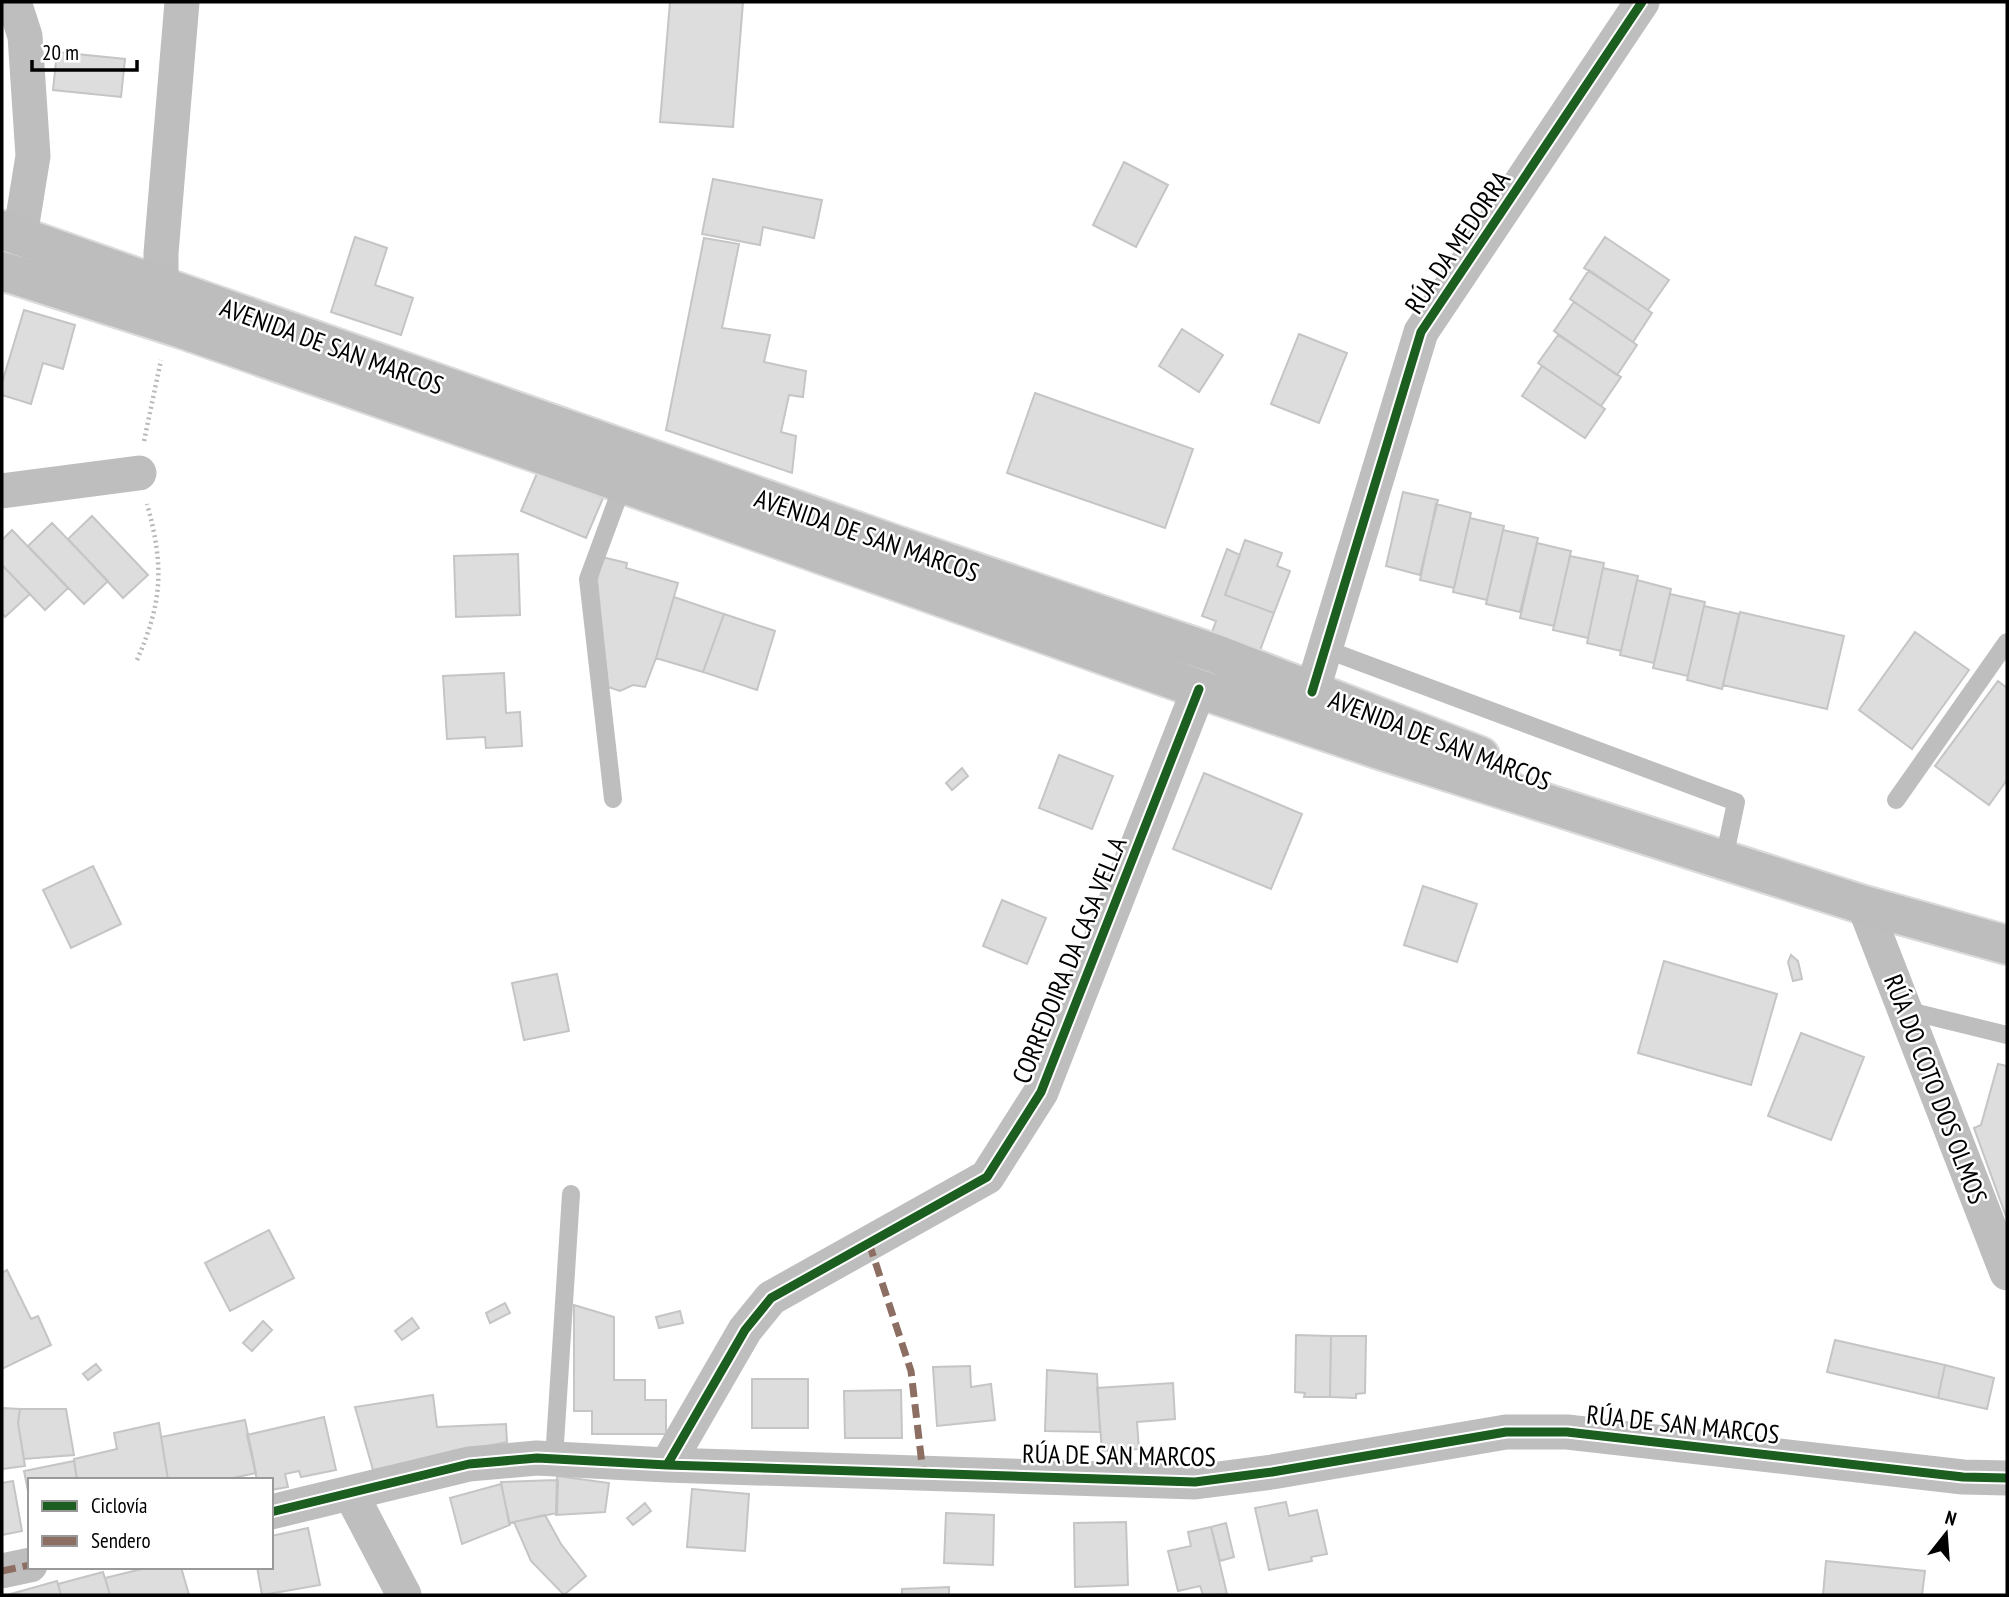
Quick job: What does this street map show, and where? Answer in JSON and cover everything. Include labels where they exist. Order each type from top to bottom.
[{"type":"main road","points":[[8,239],[123,290],[161,285],[180,310],[403,389],[506,442]]},
{"type":"main road","name":"AVENIDA DE SAN MARCOS","points":[[2,271],[506,442],[1199,689],[1380,750],[1864,905],[2007,945]]},
{"type":"main road","name":"AVENIDA DE SAN MARCOS","points":[[161,285],[694,475],[1216,654],[1615,807],[1724,859]]},
{"type":"main road","points":[[1199,689],[1245,687],[1281,698],[1312,692],[1323,714],[1357,725],[1380,750]]},
{"type":"street","points":[[8,239],[33,156],[25,36],[14,2]]},
{"type":"street","points":[[161,285],[161,253],[181,2]]},
{"type":"street","name":"RÚA DA MEDORRA","points":[[1312,692],[1421,332],[1643,2]]},
{"type":"street","points":[[2,491],[139,473]]},
{"type":"street","name":"CORREDOIRA DA CASA VELLA","points":[[667,1465],[745,1330],[771,1298],[987,1177],[1041,1092],[1199,689]]},
{"type":"street","name":"RÚA DO COTO DOS OLMOS","points":[[1864,905],[2007,1273]]},
{"type":"street","name":"RÚA DE SAN MARCOS","points":[[273,1511],[468,1464],[537,1458],[667,1465],[1195,1482],[1272,1472],[1506,1432],[1537,1431],[1581,1433],[1963,1477],[2007,1478]]},
{"type":"street","points":[[351,1494],[404,1595]]},
{"type":"street","points":[[2,1571],[28,1565]]},
{"type":"lane","points":[[613,799],[588,579],[623,484]]},
{"type":"lane","points":[[1896,800],[2007,642]]},
{"type":"lane","name":"AVENIDA DE SAN MARCOS","points":[[1325,649],[1736,802],[1724,859]]},
{"type":"lane","points":[[1905,1010],[2007,1035]]},
{"type":"lane","points":[[554,1459],[571,1194]]},
{"type":"path","points":[[138,660],[157,604],[159,569],[157,539],[139,473],[169,326]]},
{"type":"building","points":[[670,2],[743,2],[733,127],[660,122]]},
{"type":"building","points":[[57,52],[125,59],[121,97],[53,90]]},
{"type":"building","points":[[1124,162],[1168,185],[1136,247],[1093,225]]},
{"type":"building","points":[[713,179],[822,200],[814,238],[763,227],[760,245],[702,234]]},
{"type":"building","points":[[355,237],[387,248],[375,285],[413,298],[401,335],[331,312]]},
{"type":"building","points":[[1605,237],[1669,280],[1648,310],[1584,268]]},
{"type":"building","points":[[704,238],[739,244],[722,328],[770,335],[764,362],[806,371],[803,397],[789,395],[781,432],[796,436],[792,473],[666,430]]},
{"type":"building","points":[[1589,270],[1652,313],[1633,342],[1570,299]]},
{"type":"building","points":[[1574,302],[1637,345],[1617,375],[1554,331]]},
{"type":"building","points":[[24,310],[75,325],[63,369],[43,363],[31,404],[2,395],[2,383]]},
{"type":"building","points":[[1182,329],[1223,355],[1199,392],[1159,366]]},
{"type":"building","points":[[1299,334],[1347,353],[1319,423],[1271,404]]},
{"type":"building","points":[[1558,335],[1621,377],[1601,406],[1538,363]]},
{"type":"building","points":[[1542,366],[1605,409],[1585,438],[1522,396]]},
{"type":"building","points":[[1035,393],[1193,449],[1165,528],[1007,473]]},
{"type":"building","points":[[538,471],[603,498],[586,538],[521,511]]},
{"type":"building","points":[[1403,492],[1438,500],[1420,575],[1386,566]]},
{"type":"building","points":[[1436,504],[1471,513],[1454,588],[1420,580]]},
{"type":"building","points":[[92,516],[148,575],[123,598],[68,539]]},
{"type":"building","points":[[1470,518],[1504,526],[1487,600],[1453,592]]},
{"type":"building","points":[[52,523],[108,581],[84,604],[28,546]]},
{"type":"building","points":[[12,530],[68,588],[45,610],[2,565],[2,540]]},
{"type":"building","points":[[1503,530],[1538,538],[1520,612],[1486,604]]},
{"type":"building","points":[[1245,540],[1282,553],[1277,566],[1290,571],[1274,613],[1225,595]]},
{"type":"building","points":[[1537,543],[1571,551],[1554,626],[1520,618]]},
{"type":"building","points":[[1227,549],[1240,555],[1225,595],[1274,613],[1259,653],[1211,635],[1216,621],[1202,616]]},
{"type":"building","points":[[518,554],[520,615],[456,617],[454,556]]},
{"type":"building","points":[[1570,556],[1604,563],[1588,638],[1553,630]]},
{"type":"building","points":[[602,557],[627,563],[626,568],[678,583],[645,687],[633,685],[620,691],[608,687],[597,579]]},
{"type":"building","points":[[2,565],[30,594],[5,617],[2,613]]},
{"type":"building","points":[[1603,568],[1638,576],[1621,651],[1587,643]]},
{"type":"building","points":[[1637,580],[1671,589],[1654,663],[1620,655]]},
{"type":"building","points":[[1670,594],[1705,602],[1688,676],[1653,668]]},
{"type":"building","points":[[674,597],[724,614],[703,672],[656,658]]},
{"type":"building","points":[[1704,606],[1739,614],[1722,689],[1687,680]]},
{"type":"building","points":[[1740,612],[1844,636],[1827,709],[1723,685]]},
{"type":"building","points":[[724,614],[775,631],[757,690],[703,672]]},
{"type":"building","points":[[1915,632],[1969,670],[1912,749],[1859,710]]},
{"type":"building","points":[[504,673],[506,713],[520,712],[522,746],[486,748],[485,737],[447,739],[443,676]]},
{"type":"building","points":[[1998,681],[2007,688],[2007,780],[1989,805],[1935,766]]},
{"type":"building","points":[[1059,755],[1113,776],[1092,829],[1039,808]]},
{"type":"building","points":[[962,768],[968,776],[952,790],[946,783]]},
{"type":"building","points":[[1204,773],[1302,814],[1271,889],[1173,849]]},
{"type":"building","points":[[93,866],[121,924],[71,948],[43,890]]},
{"type":"building","points":[[1423,886],[1477,904],[1457,962],[1404,945]]},
{"type":"building","points":[[1002,900],[1046,918],[1027,964],[983,946]]},
{"type":"building","points":[[1791,955],[1798,961],[1802,979],[1793,981],[1788,962]]},
{"type":"building","points":[[1664,961],[1777,994],[1751,1085],[1638,1053]]},
{"type":"building","points":[[557,974],[569,1031],[524,1040],[512,983]]},
{"type":"building","points":[[1801,1033],[1864,1057],[1831,1140],[1768,1116]]},
{"type":"building","points":[[1998,1064],[2007,1066],[2007,1219],[1974,1128],[1981,1125]]},
{"type":"building","points":[[269,1230],[294,1278],[230,1311],[205,1263]]},
{"type":"building","points":[[7,1270],[31,1319],[38,1316],[51,1345],[2,1369],[2,1273]]},
{"type":"building","points":[[505,1303],[510,1313],[490,1323],[486,1313]]},
{"type":"building","points":[[574,1305],[614,1317],[614,1380],[645,1380],[645,1400],[666,1400],[666,1434],[592,1434],[592,1411],[574,1411]]},
{"type":"building","points":[[680,1311],[683,1323],[659,1328],[656,1317]]},
{"type":"building","points":[[412,1318],[419,1328],[402,1340],[395,1331]]},
{"type":"building","points":[[263,1321],[272,1330],[252,1351],[243,1343]]},
{"type":"building","points":[[1296,1335],[1331,1336],[1330,1397],[1304,1397],[1305,1393],[1295,1392]]},
{"type":"building","points":[[1331,1336],[1366,1336],[1365,1393],[1356,1394],[1356,1398],[1330,1397]]},
{"type":"building","points":[[1835,1340],[1945,1365],[1938,1398],[1827,1372]]},
{"type":"building","points":[[96,1364],[101,1370],[88,1380],[83,1374]]},
{"type":"building","points":[[1945,1365],[1994,1378],[1987,1409],[1938,1398]]},
{"type":"building","points":[[970,1366],[971,1387],[991,1384],[995,1420],[937,1426],[933,1367]]},
{"type":"building","points":[[1047,1370],[1097,1374],[1100,1432],[1045,1431]]},
{"type":"building","points":[[752,1379],[808,1379],[808,1428],[752,1428]]},
{"type":"building","points":[[1173,1383],[1175,1419],[1137,1422],[1139,1449],[1102,1451],[1097,1388]]},
{"type":"building","points":[[901,1390],[902,1438],[845,1438],[844,1391]]},
{"type":"building","points":[[433,1395],[437,1427],[506,1424],[507,1442],[373,1470],[355,1407]]},
{"type":"building","points":[[2,1408],[20,1409],[18,1423],[25,1466],[2,1469]]},
{"type":"building","points":[[20,1409],[66,1409],[74,1455],[24,1459],[18,1423]]},
{"type":"building","points":[[324,1417],[336,1470],[301,1477],[299,1471],[285,1474],[288,1487],[273,1490],[273,1478],[257,1478],[247,1435]]},
{"type":"building","points":[[245,1420],[256,1473],[233,1478],[168,1478],[161,1437]]},
{"type":"building","points":[[159,1423],[168,1478],[77,1478],[74,1459],[117,1449],[114,1433]]},
{"type":"building","points":[[74,1461],[77,1478],[28,1478],[28,1491],[24,1471]]},
{"type":"building","points":[[557,1476],[609,1483],[605,1512],[556,1515]]},
{"type":"building","points":[[558,1480],[557,1513],[509,1523],[501,1482]]},
{"type":"building","points":[[13,1481],[22,1531],[2,1535],[2,1483]]},
{"type":"building","points":[[501,1484],[510,1525],[462,1544],[450,1498]]},
{"type":"building","points":[[692,1489],[749,1494],[745,1551],[687,1547]]},
{"type":"building","points":[[1286,1502],[1289,1516],[1317,1510],[1327,1554],[1311,1557],[1312,1561],[1269,1570],[1255,1508]]},
{"type":"building","points":[[645,1503],[651,1511],[633,1525],[627,1518]]},
{"type":"building","points":[[946,1513],[994,1515],[993,1565],[944,1563]]},
{"type":"building","points":[[545,1515],[561,1544],[586,1576],[564,1595],[531,1561],[514,1522]]},
{"type":"building","points":[[1126,1522],[1128,1585],[1075,1587],[1074,1523]]},
{"type":"building","points":[[1226,1523],[1234,1557],[1220,1561],[1211,1527]]},
{"type":"building","points":[[1211,1527],[1227,1594],[1203,1595],[1200,1586],[1178,1591],[1168,1551],[1191,1546],[1188,1532]]},
{"type":"building","points":[[308,1528],[320,1585],[262,1595],[257,1569],[273,1569],[273,1536]]},
{"type":"building","points":[[1826,1561],[1925,1571],[1922,1595],[1823,1595]]},
{"type":"building","points":[[142,1569],[182,1569],[189,1595],[110,1595],[105,1578]]},
{"type":"building","points":[[103,1572],[110,1595],[61,1595],[58,1584]]},
{"type":"building","points":[[57,1581],[61,1595],[7,1595]]},
{"type":"building","points":[[949,1587],[949,1595],[902,1595],[902,1589]]},
{"type":"marked path","points":[[869,1243],[911,1371],[923,1473]]},
{"type":"marked path","points":[[2,1571],[28,1565]]},
{"type":"cycle path","points":[[1312,692],[1421,332],[1642,2]]},
{"type":"cycle path","points":[[667,1465],[745,1330],[771,1298],[987,1177],[1041,1092],[1199,689]]},
{"type":"cycle path","points":[[273,1512],[469,1464],[537,1458],[667,1465],[1195,1482],[1272,1472],[1506,1432],[1567,1432],[1963,1477],[2007,1478]]}]
